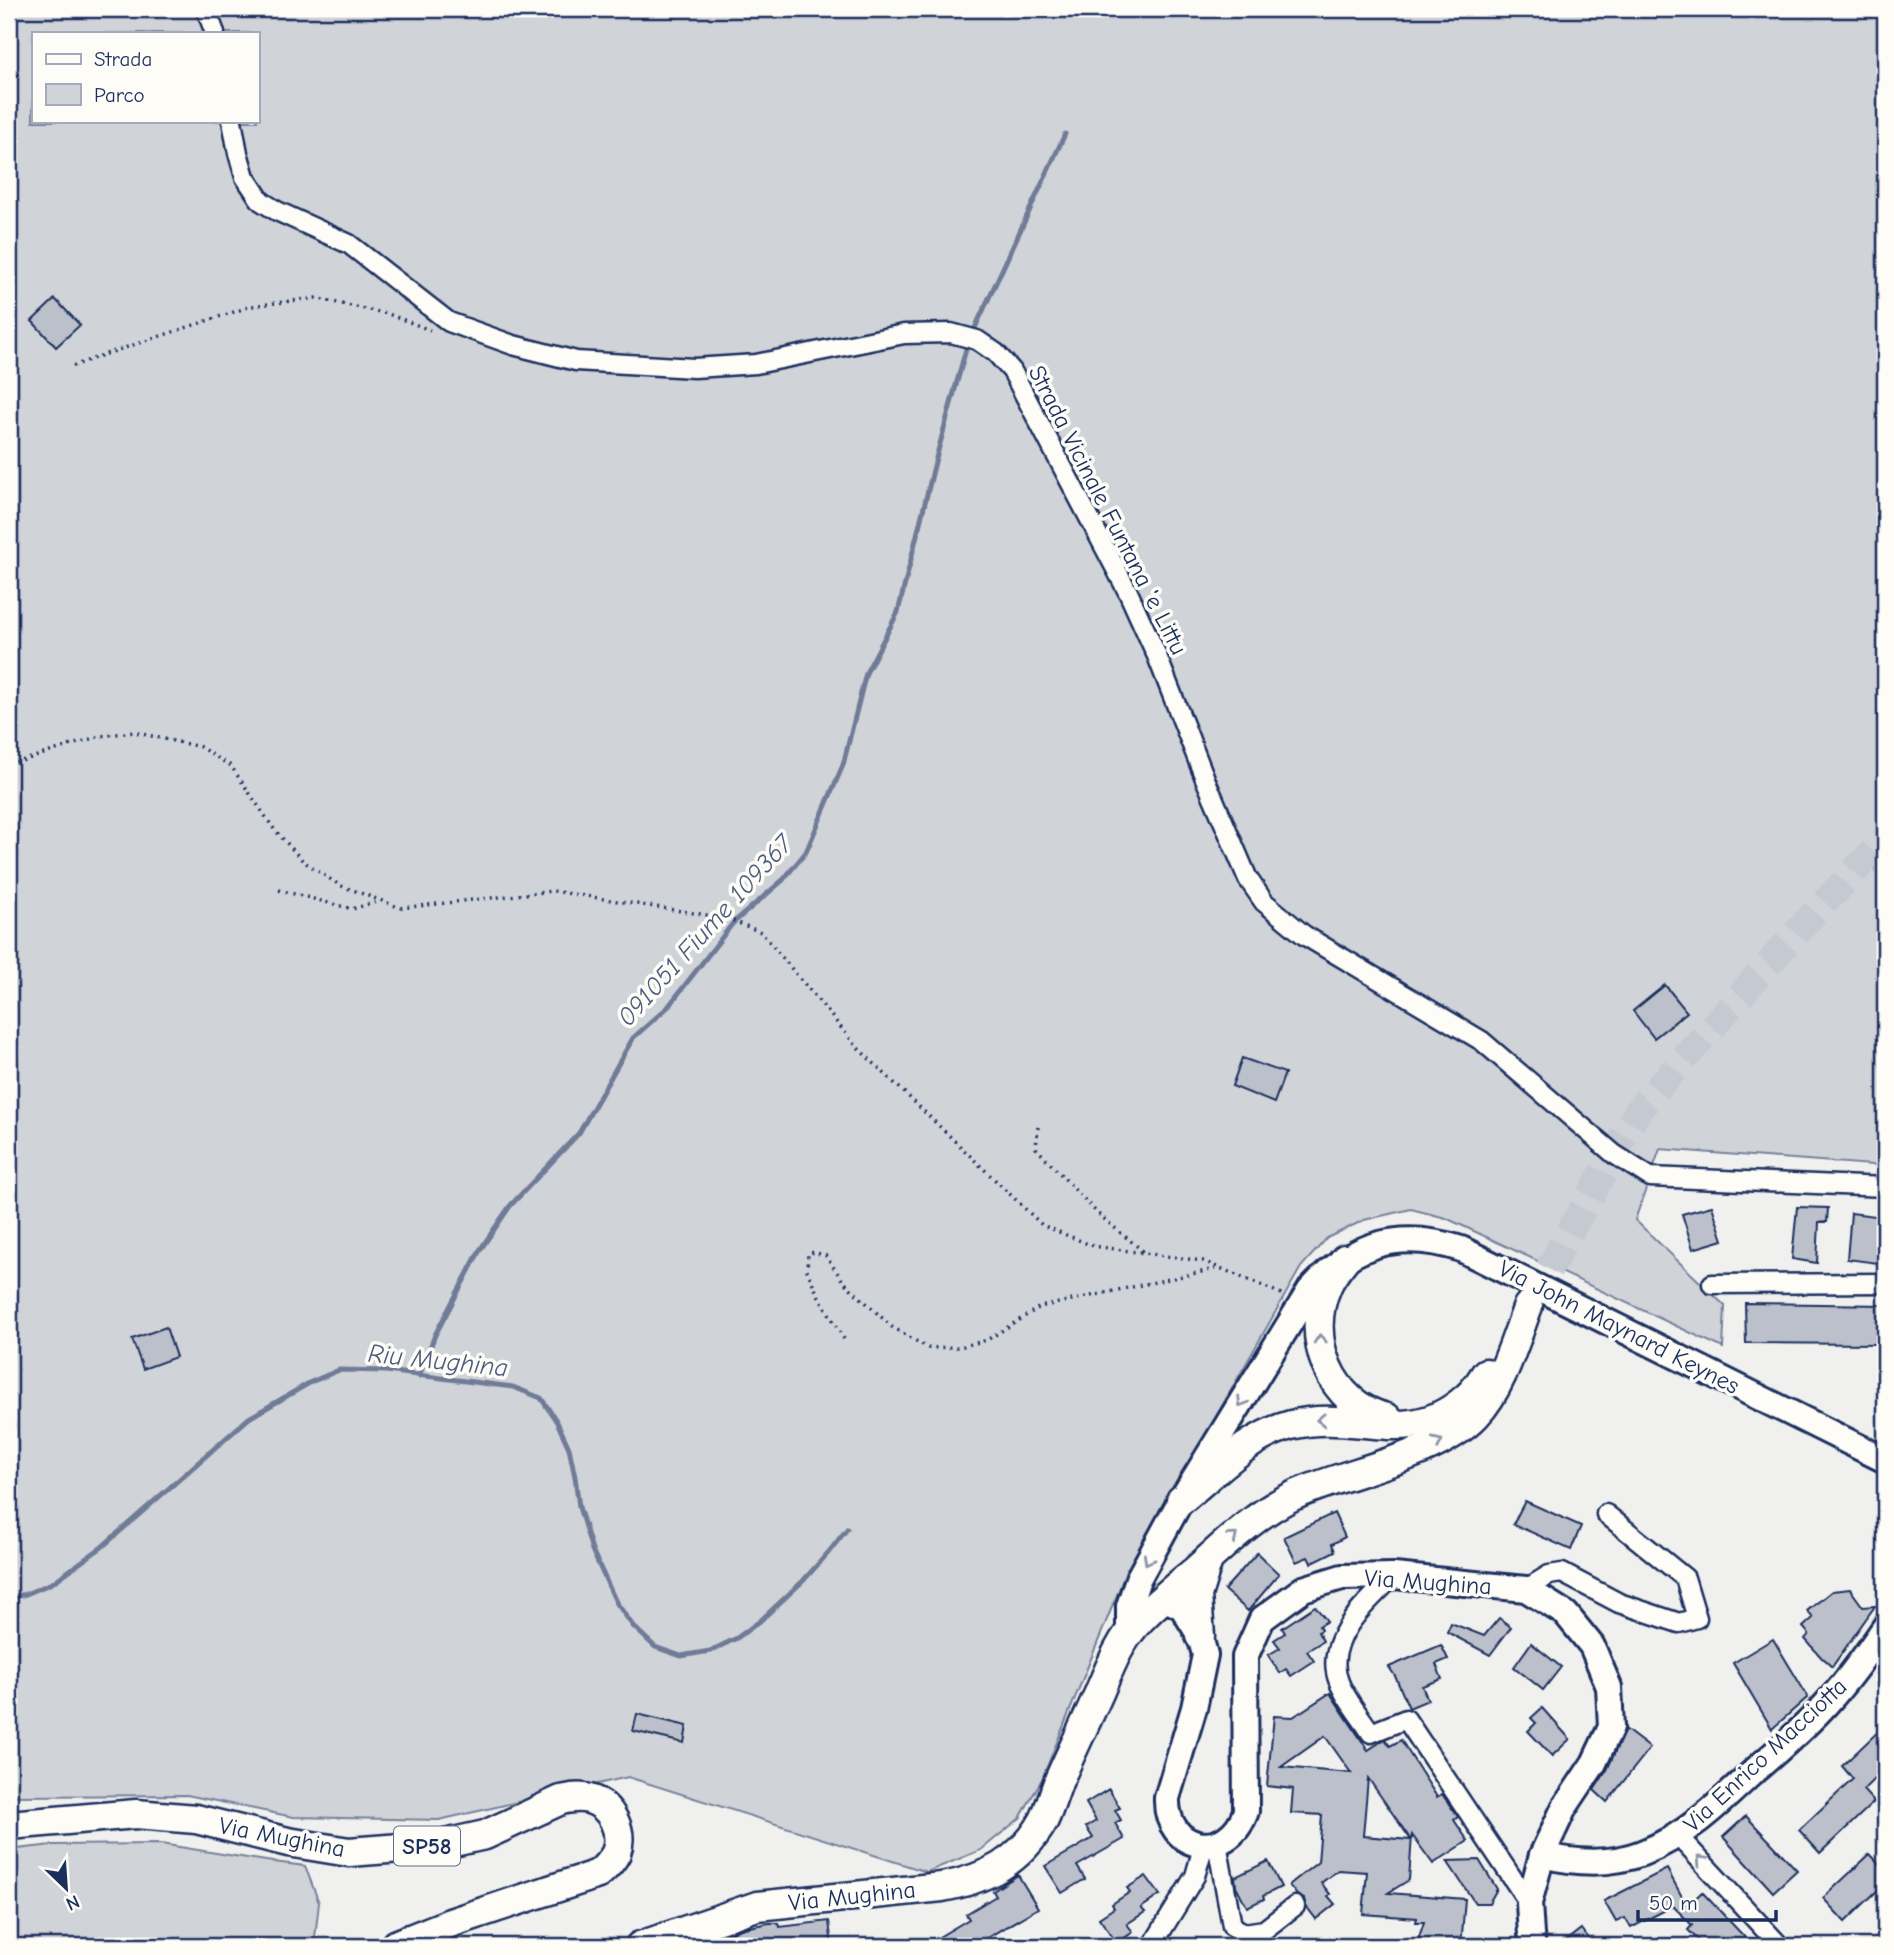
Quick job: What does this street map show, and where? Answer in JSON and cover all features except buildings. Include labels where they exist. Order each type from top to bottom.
[{"type":"main road","points":[[1345,1259],[1332,1275],[1321,1303],[1321,1350],[1332,1378],[1353,1402],[1380,1416],[1410,1420],[1442,1416]]},
{"type":"main road","name":"Via Mughina","points":[[640,1946],[757,1906],[967,1883],[1006,1863],[1023,1850],[1044,1819],[1110,1666],[1129,1632],[1209,1558],[1265,1512],[1294,1496],[1421,1449],[1453,1434],[1476,1415],[1494,1389],[1528,1306],[1467,1398],[1442,1416]]},
{"type":"main road","points":[[1181,1500],[1236,1453],[1287,1426],[1314,1420],[1340,1420],[1398,1427],[1442,1416]]},
{"type":"main road","points":[[1200,1636],[1197,1595],[1209,1558]]},
{"type":"main road","name":"Via Mughina","points":[[9,1825],[136,1814],[196,1819],[288,1842],[349,1852],[440,1845],[485,1835],[561,1800],[575,1797],[588,1798],[601,1804],[611,1814],[617,1826],[616,1853],[598,1874],[450,1923]]},
{"type":"main road","points":[[398,1946],[450,1923]]},
{"type":"main road","points":[[431,1946],[450,1923]]},
{"type":"street","points":[[206,9],[215,32]]},
{"type":"street","name":"Strada Vicinale Funtana 'e Littu","points":[[232,122],[244,177],[261,201],[349,244],[449,322],[513,345],[576,361],[681,368],[756,365],[904,334],[951,333],[977,340],[996,353],[1012,372],[1128,592],[1248,879],[1264,902],[1304,935],[1482,1041],[1614,1154],[1650,1177],[1885,1187]]},
{"type":"street","name":"Via John Maynard Keynes","points":[[1129,1632],[1129,1606],[1138,1578],[1181,1500],[1310,1290],[1325,1273],[1345,1259],[1374,1245],[1395,1240],[1427,1241],[1461,1248],[1885,1460]]},
{"type":"street","points":[[1712,1284],[1885,1283]]},
{"type":"street","points":[[1526,1589],[1549,1575],[1562,1573],[1619,1603],[1679,1623],[1697,1618],[1685,1578],[1606,1514]]},
{"type":"street","points":[[1394,1576],[1368,1600],[1348,1626],[1336,1651],[1335,1670],[1339,1683],[1371,1733],[1406,1719],[1529,1903]]},
{"type":"street","name":"Via Mughina","points":[[1210,1844],[1234,1835],[1242,1824],[1246,1811],[1245,1657],[1262,1619],[1303,1589],[1342,1577],[1394,1576],[1526,1589],[1566,1614],[1592,1646],[1609,1687],[1611,1727],[1594,1763],[1564,1808],[1542,1855],[1529,1903],[1533,1946]]},
{"type":"street","points":[[1164,1598],[1182,1607],[1200,1636],[1205,1655],[1194,1709],[1167,1798],[1166,1810],[1176,1831],[1185,1839],[1210,1844]]},
{"type":"street","name":"Via Enrico Macciotta","points":[[1542,1855],[1571,1862],[1607,1862],[1640,1854],[1678,1836],[1711,1812],[1826,1705],[1861,1663],[1885,1627]]},
{"type":"street","points":[[1678,1836],[1780,1946]]},
{"type":"street","points":[[1210,1844],[1232,1926],[1244,1933],[1264,1930],[1295,1906]]},
{"type":"street","points":[[1152,1946],[1195,1875],[1210,1844]]},
{"type":"path","points":[[74,366],[252,306],[315,298],[388,314],[427,329],[439,331],[449,322]]},
{"type":"path","points":[[9,765],[100,736],[134,732],[200,747],[231,766],[274,829],[303,861],[339,885],[401,908],[553,891],[726,918],[761,932],[858,1048],[1042,1225],[1093,1246],[1203,1261],[1303,1303]]},
{"type":"path","points":[[279,890],[352,909],[382,901]]},
{"type":"path","points":[[1038,1128],[1036,1147],[1098,1214],[1146,1253]]},
{"type":"path","points":[[844,1339],[807,1270],[808,1254],[814,1252],[826,1256],[843,1282],[891,1327],[928,1348],[960,1347],[987,1340],[1040,1307],[1217,1268]]},
{"type":"green space","points":[[9,9],[1885,9],[1885,1166],[1660,1149],[1635,1220],[1725,1306],[1723,1348],[1446,1218],[1411,1209],[1364,1220],[1327,1238],[1301,1267],[1123,1580],[1042,1779],[1020,1818],[981,1850],[927,1872],[628,1777],[439,1820],[293,1817],[187,1795],[9,1796]]},
{"type":"green space","points":[[161,1844],[305,1866],[319,1903],[314,1946],[9,1946],[9,1850],[52,1845]]},
{"type":"waterway","name":"091051 Fiume 109367","points":[[975,328],[1065,134]]},
{"type":"waterway","name":"091051 Fiume 109367","points":[[419,1376],[435,1335],[480,1250],[510,1206],[579,1133],[633,1038],[668,1007],[733,923],[783,880],[806,852],[843,765],[866,673],[898,612],[966,349]]},
{"type":"waterway","name":"Riu Mughina","points":[[9,1598],[52,1583],[102,1547],[249,1418],[311,1382],[339,1370],[386,1371],[513,1387],[541,1398],[557,1422],[569,1448],[579,1507],[592,1550],[616,1602],[633,1626],[655,1647],[681,1656],[710,1651],[737,1638],[760,1621],[803,1581],[847,1529]]},
{"type":"tunnel","points":[[1528,1306],[1639,1109],[1806,922],[1885,839]]}]
